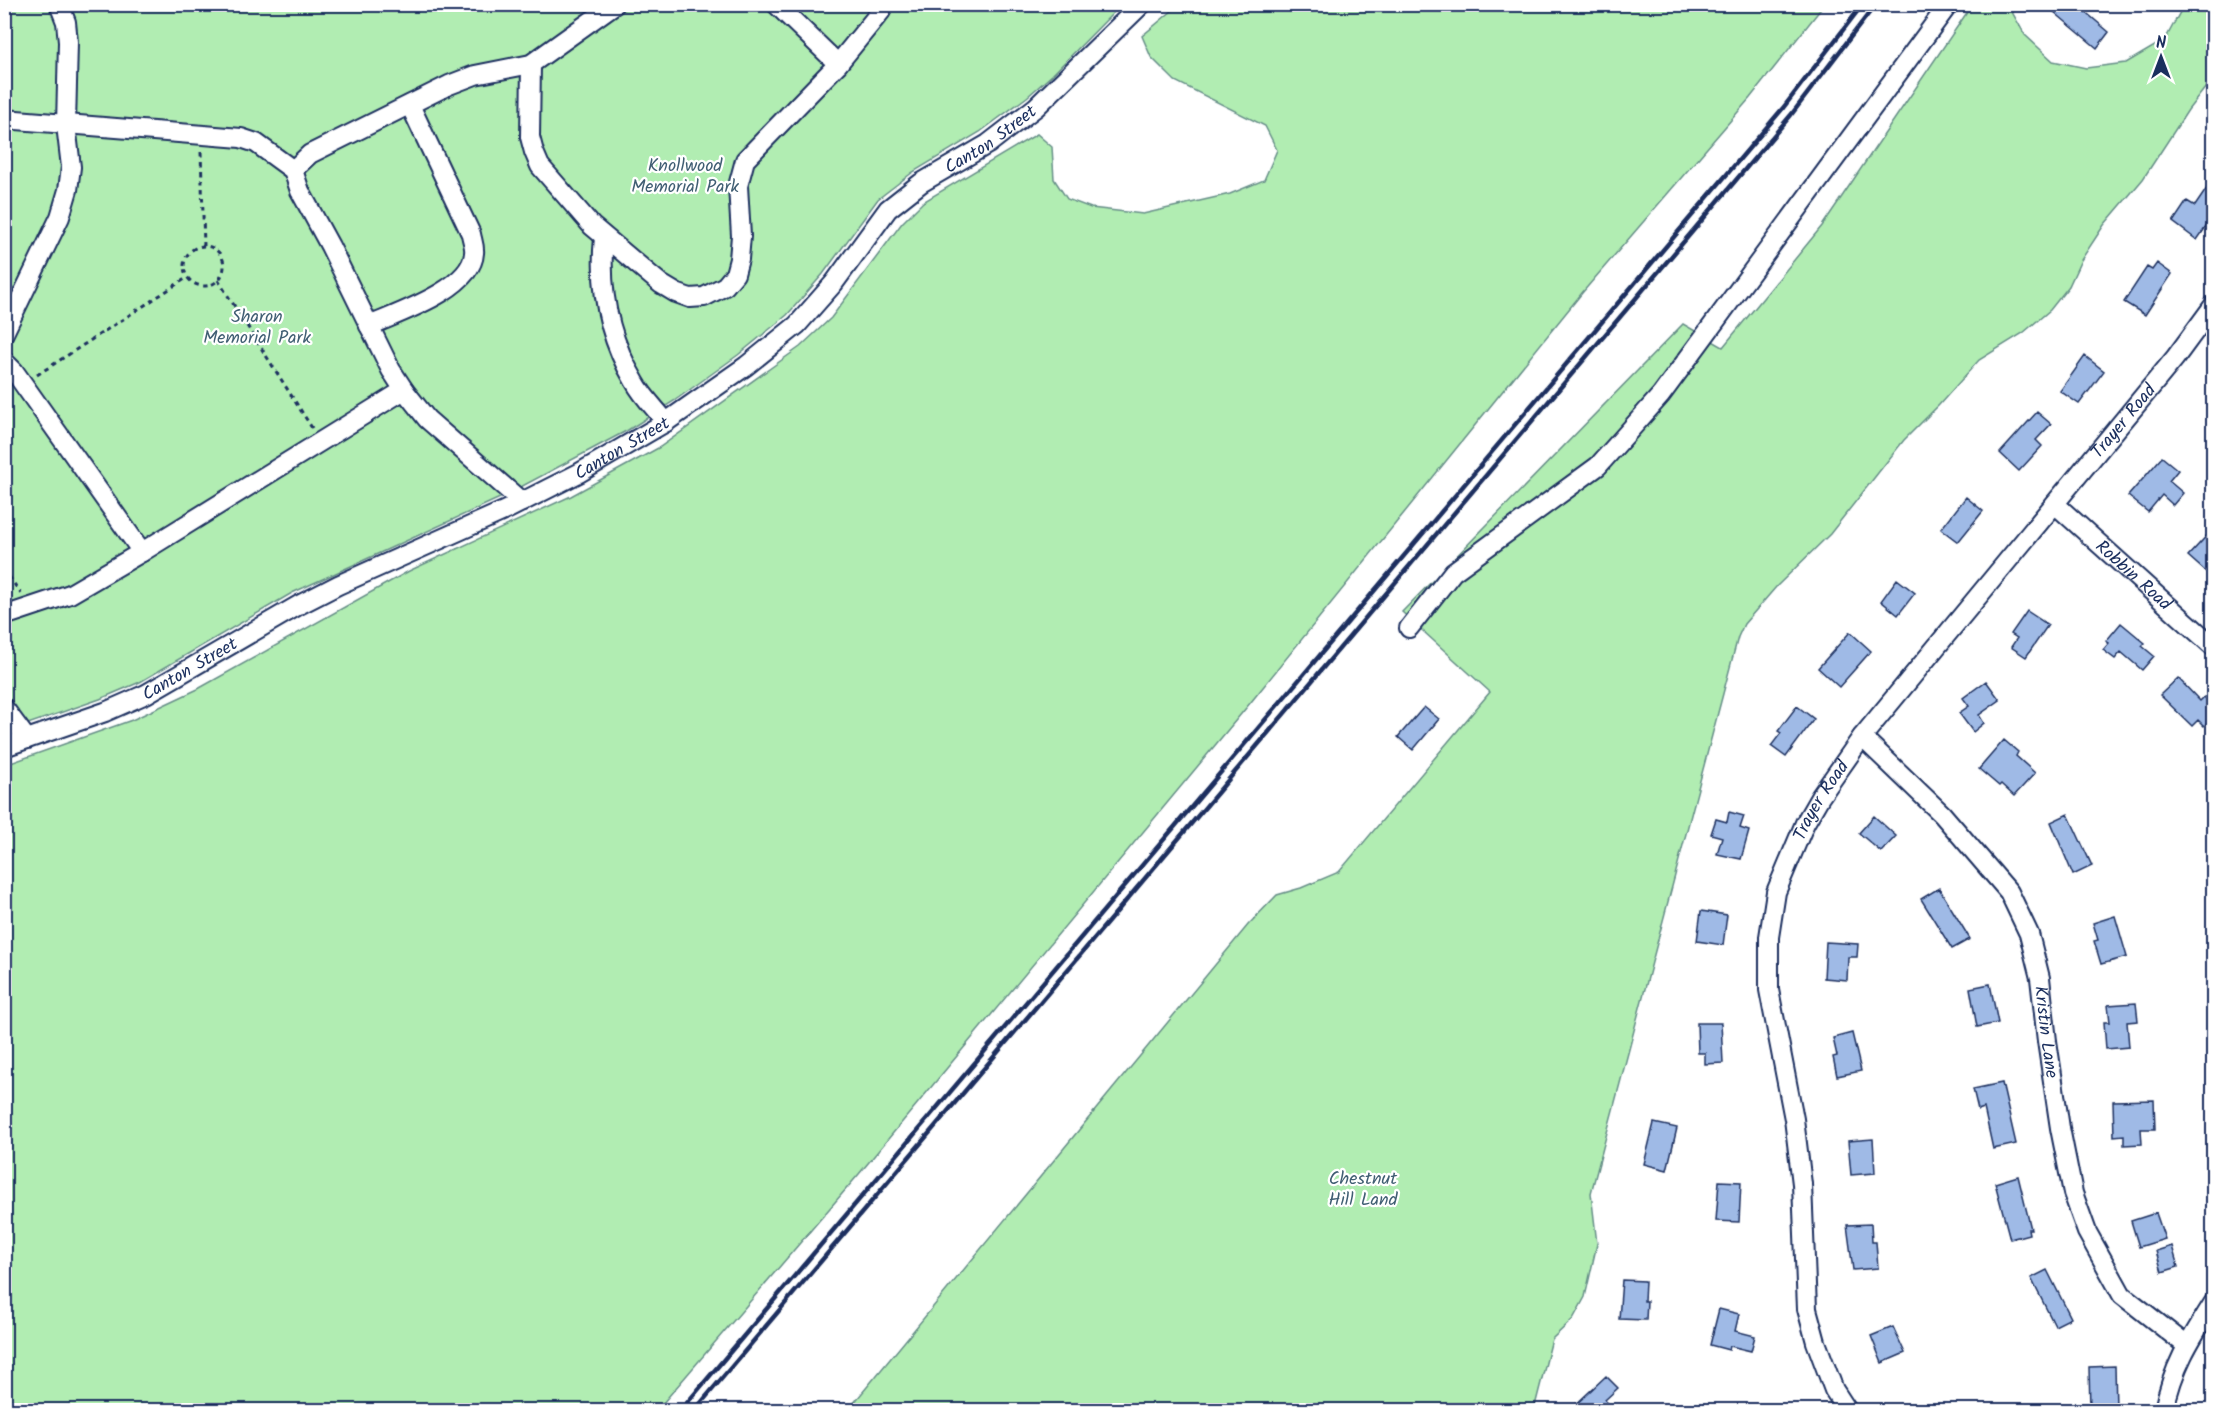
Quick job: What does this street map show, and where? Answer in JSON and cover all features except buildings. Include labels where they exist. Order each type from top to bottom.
[{"type":"street","points":[[4,333],[60,217],[71,167],[66,125],[68,42],[66,22],[59,4]]},
{"type":"street","points":[[293,170],[310,154],[449,85],[475,75],[531,64],[615,4]]},
{"type":"street","points":[[776,4],[838,64]]},
{"type":"street","points":[[531,64],[529,116],[534,152],[540,166],[592,226],[661,284],[690,298],[704,297],[726,286],[735,274],[741,236],[738,186],[745,160],[838,64],[881,11],[883,4]]},
{"type":"street","name":"Canton Street","points":[[4,747],[105,712],[146,694],[299,605],[338,585],[522,502],[579,473],[666,422],[746,366],[797,325],[827,291],[888,209],[921,183],[988,144],[1036,107],[1142,4]]},
{"type":"street","points":[[1409,627],[1453,572],[1598,466],[1661,395],[1949,4]]},
{"type":"street","points":[[369,326],[448,290],[466,274],[474,254],[471,234],[410,105]]},
{"type":"street","points":[[4,119],[241,138],[256,143],[293,170],[300,191],[330,246],[391,370],[404,390],[427,419],[522,502]]},
{"type":"street","points":[[604,237],[602,278],[612,332],[622,359],[636,384],[666,422]]},
{"type":"street","name":"Trayer Road","points":[[1847,1410],[1834,1390],[1807,1310],[1802,1184],[1794,1119],[1769,990],[1769,937],[1776,892],[1805,824],[1820,797],[1862,737],[2175,358],[2214,304]]},
{"type":"street","points":[[4,361],[23,384],[142,552]]},
{"type":"street","points":[[4,616],[70,594],[404,390]]},
{"type":"street","name":"Robbin Road","points":[[2055,504],[2214,647]]},
{"type":"street","points":[[4,708],[27,739]]},
{"type":"street","name":"Kristin Lane","points":[[1862,737],[1942,814],[2009,892],[2029,934],[2040,978],[2060,1128],[2073,1193],[2086,1232],[2122,1295],[2186,1345]]},
{"type":"street","points":[[2164,1410],[2169,1387],[2186,1345],[2214,1302]]},
{"type":"path","points":[[200,135],[204,246]]},
{"type":"path","points":[[204,246],[216,250],[223,259],[224,270],[212,285],[200,285],[193,282],[188,277],[184,266],[186,258],[193,249],[204,246]]},
{"type":"path","points":[[23,384],[188,277]]},
{"type":"path","points":[[218,280],[321,442]]},
{"type":"path","points":[[4,569],[30,608]]},
{"type":"green space","name":"Sharon Memorial Park","points":[[4,5],[1121,5],[1027,97],[980,132],[913,172],[878,199],[823,274],[787,315],[738,355],[674,401],[628,430],[500,498],[292,593],[140,682],[100,699],[5,732]]},
{"type":"green space","points":[[1179,5],[1824,5],[1750,98],[1582,293],[1251,702],[859,1174],[657,1410],[5,1410],[5,765],[132,720],[198,689],[409,571],[571,496],[660,447],[800,347],[831,318],[902,223],[923,202],[1037,134],[1052,147],[1054,179],[1067,199],[1091,208],[1143,214],[1230,194],[1264,180],[1277,150],[1265,126],[1175,81],[1151,57],[1142,36]]},
{"type":"green space","name":"Chestnut Hill Land","points":[[1972,5],[2008,5],[2025,35],[2053,61],[2086,68],[2126,63],[2165,40],[2180,12],[2179,5],[2213,5],[2213,78],[2188,110],[2143,179],[2104,225],[2081,260],[2069,286],[2050,310],[2023,333],[1979,360],[1904,440],[1830,534],[1776,587],[1744,624],[1738,637],[1591,1193],[1597,1244],[1585,1297],[1573,1319],[1552,1339],[1534,1410],[848,1410],[1248,925],[1277,895],[1339,872],[1490,692],[1402,612],[1683,324],[1723,347],[1822,226]]},
{"type":"railway","points":[[681,1410],[1783,108],[1863,4]]},
{"type":"railway","points":[[695,1410],[1791,115],[1876,4]]},
{"type":"park label","name":"Knollwood Memorial Park","points":[[685,175]]}]
